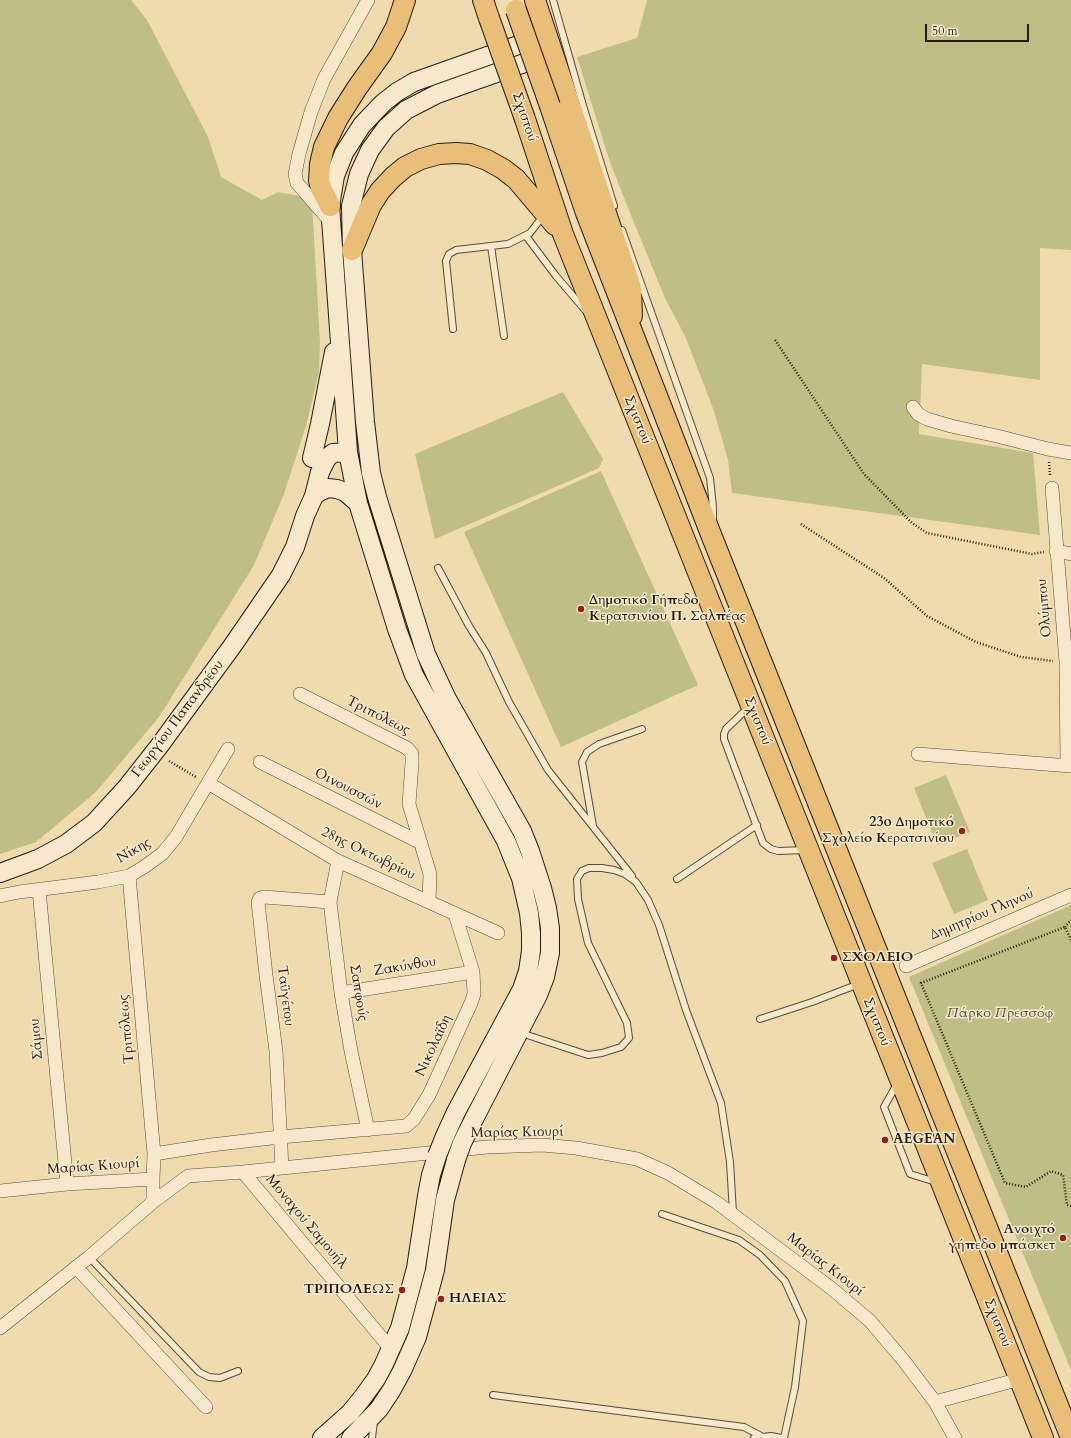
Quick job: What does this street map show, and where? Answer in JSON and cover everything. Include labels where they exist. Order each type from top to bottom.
[{"type":"main road","points":[[330,213],[319,181],[320,164],[324,147],[338,118],[382,53],[396,27],[405,0]]},
{"type":"main road","points":[[535,0],[631,288],[633,308],[631,328]]},
{"type":"main road","name":"Σχιστού","points":[[514,5],[586,213],[712,537],[1069,1429]]},
{"type":"main road","name":"Σχιστού","points":[[486,9],[525,119],[563,234],[1043,1438]]},
{"type":"main road","points":[[329,1436],[350,1413],[376,1379],[400,1328],[416,1268],[427,1196],[431,1175],[437,1156],[444,1136],[456,1112],[522,989],[528,971],[531,951],[529,913],[521,878],[506,841],[414,675],[397,629],[358,503],[348,452],[330,213],[335,176],[344,153],[362,125],[397,92],[419,80],[550,44]]},
{"type":"main road","points":[[351,1438],[379,1409],[391,1391],[417,1337],[435,1270],[445,1200],[456,1160],[462,1143],[538,995],[545,976],[550,946],[550,928],[547,908],[534,863],[522,832],[447,699],[428,661],[377,497],[371,473],[365,422],[352,250],[351,206],[355,185],[368,154],[386,128],[406,110],[437,94],[550,44]]},
{"type":"main road","points":[[352,250],[371,205],[380,191],[405,167],[421,159],[439,154],[470,154],[487,160],[503,169],[516,179],[563,234]]},
{"type":"main road","points":[[312,458],[326,398],[339,324]]},
{"type":"main road","name":"Γεωργίου Παπανδρέου","points":[[305,516],[307,486],[312,458],[319,442],[326,430],[334,425],[346,424]]},
{"type":"main road","name":"Γεωργίου Παπανδρέου","points":[[0,872],[38,859],[66,844],[94,823],[127,787],[229,651],[281,575],[295,547],[305,516],[314,496],[320,472],[328,458],[333,453],[348,452]]},
{"type":"main road","points":[[314,496],[328,488],[337,489],[345,492],[358,503]]},
{"type":"street","points":[[330,213],[297,183],[295,174],[311,112],[324,78],[368,0]]},
{"type":"street","points":[[913,407],[918,414],[939,423],[1071,453]]},
{"type":"street","name":"Ολύμπου","points":[[1052,488],[1056,551],[1068,663],[1069,765]]},
{"type":"street","points":[[1056,551],[1071,554]]},
{"type":"street","name":"Τριπόλεως","points":[[300,694],[407,748],[412,754],[409,804],[430,874],[429,901]]},
{"type":"street","name":"Νίκης","points":[[0,896],[129,876],[162,854],[176,837],[228,749]]},
{"type":"street","points":[[918,754],[1069,765]]},
{"type":"street","name":"Οινουσσών","points":[[260,762],[421,843]]},
{"type":"street","name":"28ης Οκτωβρίου","points":[[208,784],[338,861],[498,933]]},
{"type":"street","name":"Σαπφούς","points":[[338,861],[330,902],[341,993],[351,1051],[368,1130]]},
{"type":"street","name":"Τριπόλεως","points":[[129,876],[154,1154],[153,1179]]},
{"type":"street","name":"Σάμου","points":[[39,890],[67,1184]]},
{"type":"street","name":"Δημητρίου Γληνού","points":[[906,966],[1071,895]]},
{"type":"street","name":"Ταϋγέτου","points":[[282,1168],[276,1052],[258,902],[260,898],[264,896],[330,902]]},
{"type":"street","points":[[455,914],[473,972]]},
{"type":"street","name":"Ζακύνθου","points":[[341,993],[473,972]]},
{"type":"street","name":"Νικολαϊδη","points":[[406,1126],[414,1118],[429,1094],[471,1003],[474,994],[473,972]]},
{"type":"street","name":"Μαρίας Κιουρί","points":[[154,1154],[211,1144],[280,1136],[406,1126]]},
{"type":"street","name":"Μαρίας Κιουρί","points":[[153,1202],[188,1176],[243,1172],[487,1147],[542,1146],[576,1148],[637,1159],[689,1185],[733,1214],[831,1288],[870,1321],[904,1361],[935,1402],[955,1438]]},
{"type":"street","name":"Μοναχού Σαμουήλ","points":[[243,1172],[391,1349]]},
{"type":"street","name":"Μαρίας Κιουρί","points":[[0,1192],[67,1184],[153,1179],[153,1202]]},
{"type":"street","points":[[0,1328],[76,1268],[153,1202]]},
{"type":"street","points":[[76,1268],[206,1407]]},
{"type":"street","points":[[935,1402],[1020,1379]]},
{"type":"lane","points":[[553,0],[616,211]]},
{"type":"lane","points":[[452,330],[447,258],[449,254],[456,250],[508,244],[526,236],[545,213]]},
{"type":"lane","points":[[620,226],[710,478],[713,507],[712,537]]},
{"type":"lane","points":[[526,236],[556,276],[599,326]]},
{"type":"lane","points":[[491,246],[504,336]]},
{"type":"lane","points":[[438,568],[469,626],[486,653],[509,702],[548,770],[593,826],[648,900],[659,925],[686,1010],[721,1103],[730,1162],[733,1214]]},
{"type":"lane","points":[[750,705],[726,729],[724,739],[763,843],[771,849],[778,851],[808,850]]},
{"type":"lane","points":[[593,826],[582,762],[587,752],[599,744],[642,730]]},
{"type":"lane","points":[[677,879],[757,825]]},
{"type":"lane","points":[[519,1032],[588,1055],[602,1053],[621,1046],[629,1038],[627,1023],[588,943],[578,899],[577,879],[582,871],[589,868],[602,868],[625,874],[636,882]]},
{"type":"lane","points":[[760,1019],[861,984]]},
{"type":"lane","points":[[662,1214],[739,1240],[760,1255],[785,1281],[803,1320],[795,1387],[782,1438],[771,1436],[754,1438]]},
{"type":"lane","points":[[89,1257],[199,1372],[209,1377],[220,1378],[238,1371]]},
{"type":"lane","points":[[493,1395],[744,1427],[761,1436]]},
{"type":"lane","points":[[372,1438],[373,1425],[379,1409]]},
{"type":"path","points":[[775,340],[864,474],[912,523],[927,533],[1032,554],[1056,551]]},
{"type":"path","points":[[1048,449],[1052,488]]},
{"type":"path","points":[[800,524],[884,578],[927,616],[976,642],[1021,657],[1068,663]]},
{"type":"path","points":[[169,761],[208,784]]},
{"type":"path","points":[[1071,920],[1065,927],[921,983],[1005,1183],[1026,1187],[1051,1171],[1063,1175],[1067,1205],[1071,1206]]},
{"type":"path","points":[[1065,927],[1071,940]]},
{"type":"green space","points":[[0,0],[131,0],[147,20],[208,137],[221,177],[262,200],[278,192],[300,196],[312,202],[320,342],[319,373],[306,426],[284,494],[254,565],[159,717],[96,792],[36,842],[0,854]]},
{"type":"green space","points":[[647,0],[1071,0],[1071,250],[1040,248],[1040,380],[922,364],[919,434],[1033,453],[1040,535],[732,493],[728,460],[714,411],[685,336],[665,298],[610,162],[577,57],[637,38]]},
{"type":"green space","points":[[563,392],[603,459],[599,468],[435,539],[415,454]]},
{"type":"green space","name":"Δημοτικό Γήπεδο Κερατσινίου Π. Σαλπέας","points":[[601,471],[698,685],[561,747],[464,532]]},
{"type":"green space","points":[[946,775],[970,832],[937,845],[914,788]]},
{"type":"green space","points":[[967,849],[988,900],[954,914],[932,863]]},
{"type":"green space","name":"Πάρκο Πρεσσόφ","points":[[1071,905],[1071,1370],[909,977]]},
{"type":"place","name":"Δημοτικό Γήπεδο Κερατσινίου Π. Σαλπέας","points":[[581,609]]},
{"type":"place","name":"23o Δημοτικό Σχολείο Κερατσινίου","points":[[962,831]]},
{"type":"place","name":"ΣΧΟΛΕΙΟ","points":[[834,958]]},
{"type":"place","name":"AEGEAN","points":[[885,1140]]},
{"type":"place","name":"Ανοιχτό γήπεδο μπάσκετ","points":[[1063,1238]]},
{"type":"place","name":"ΤΡΙΠΟΛΕΩΣ","points":[[402,1290]]},
{"type":"place","name":"ΗΛΕΙΑΣ","points":[[441,1299]]}]
